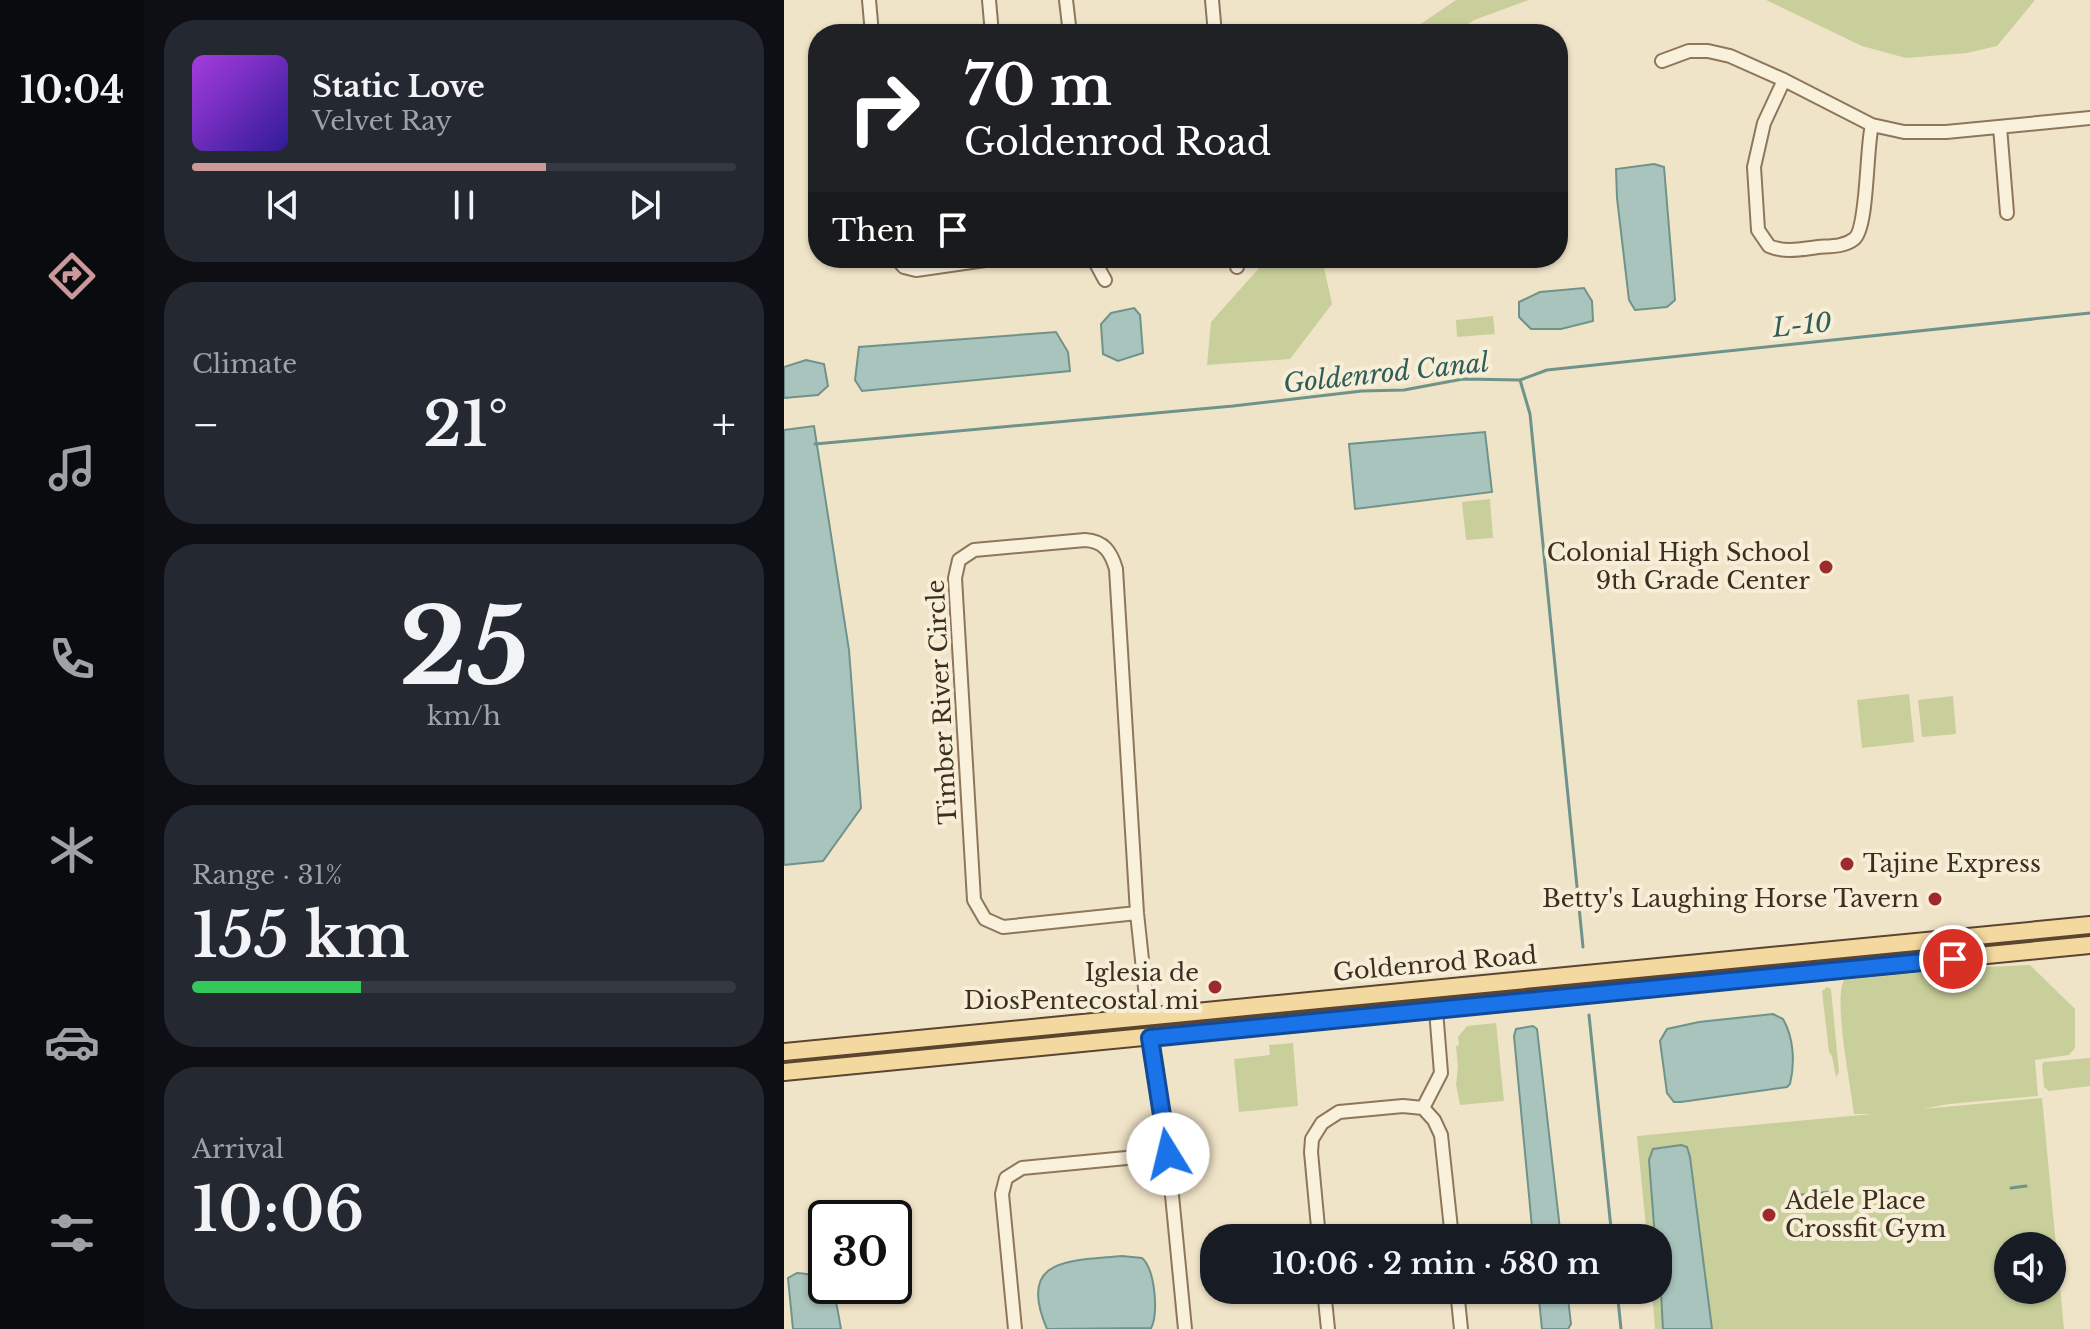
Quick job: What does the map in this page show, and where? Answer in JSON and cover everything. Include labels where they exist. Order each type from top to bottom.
[{"type":"main road","name":"Goldenrod Road","points":[[784,1052],[2090,925]]},
{"type":"main road","name":"Goldenrod Road","points":[[784,1072],[2090,945]]},
{"type":"main road","points":[[1796,973],[1798,967],[1819,950]]},
{"type":"main road","points":[[1436,1010],[1447,998],[1463,992],[1472,984]]},
{"type":"main road","points":[[1405,1013],[1431,987]]},
{"type":"street","points":[[869,0],[871,24]]},
{"type":"street","points":[[989,0],[991,24]]},
{"type":"street","points":[[1066,0],[1069,24]]},
{"type":"street","points":[[1212,0],[1214,24]]},
{"type":"street","points":[[1662,61],[1689,51],[1730,56],[1872,125],[1925,133],[2090,118]]},
{"type":"street","points":[[1784,80],[1764,123],[1754,167],[1758,230],[1769,246],[1784,250],[1835,245],[1848,243],[1857,237],[1863,222],[1868,140],[1872,125]]},
{"type":"street","points":[[2000,127],[2007,213]]},
{"type":"street","points":[[908,268],[930,268]]},
{"type":"street","points":[[1098,268],[1105,280]]},
{"type":"street","name":"Timber River Circle","points":[[1137,913],[1003,927],[985,919],[974,900],[955,578],[959,560],[974,550],[1085,540],[1097,541],[1111,552],[1116,569],[1137,913],[1148,1016]]},
{"type":"street","points":[[1423,1108],[1441,1073],[1436,1010]]},
{"type":"street","points":[[1150,1038],[1168,1154],[1185,1329]]},
{"type":"street","points":[[1318,1224],[1311,1152],[1312,1139],[1322,1123],[1339,1112],[1403,1106],[1423,1108],[1434,1120],[1441,1135],[1451,1224]]},
{"type":"street","points":[[1015,1329],[1002,1194],[1006,1178],[1022,1168],[1168,1154]]},
{"type":"street","points":[[1325,1304],[1328,1329]]},
{"type":"street","points":[[1458,1304],[1461,1329]]},
{"type":"green space","points":[[1456,0],[1529,0],[1468,24],[1421,24]]},
{"type":"green space","points":[[1766,0],[2035,0],[1997,46],[1967,53],[1906,58],[1862,46]]},
{"type":"green space","points":[[1259,268],[1324,268],[1332,304],[1290,359],[1207,365],[1211,322]]},
{"type":"green space","points":[[1493,316],[1495,334],[1457,337],[1456,320]]},
{"type":"green space","points":[[1490,499],[1493,538],[1466,540],[1462,502]]},
{"type":"green space","points":[[1909,694],[1914,742],[1862,748],[1857,700]]},
{"type":"green space","points":[[1953,696],[1956,734],[1922,737],[1918,700]]},
{"type":"green space","points":[[2030,965],[2075,1009],[2075,1048],[2069,1055],[2035,1060],[2038,1096],[1922,1109],[2042,1098],[2055,1232],[1994,1232],[1994,1304],[2062,1304],[2064,1329],[1655,1329],[1653,1304],[1672,1304],[1672,1224],[1646,1224],[1637,1136],[1872,1114],[1854,1114],[1840,1006],[1844,980]]},
{"type":"green space","points":[[1827,987],[1831,989],[1839,1072],[1836,1077],[1829,1052],[1822,991]]},
{"type":"green space","points":[[1496,1023],[1504,1101],[1460,1105],[1456,1084],[1458,1037],[1467,1026]]},
{"type":"green space","points":[[1293,1043],[1298,1106],[1239,1112],[1234,1059],[1270,1055],[1269,1045]]},
{"type":"green space","points":[[2090,1058],[2090,1086],[2049,1091],[2044,1087],[2044,1062]]},
{"type":"water","points":[[1654,164],[1664,167],[1675,300],[1667,307],[1635,310],[1629,300],[1616,169]]},
{"type":"water","points":[[1584,288],[1592,301],[1593,321],[1561,329],[1531,329],[1519,317],[1519,302],[1540,292]]},
{"type":"water","points":[[1134,308],[1140,315],[1143,353],[1118,361],[1103,354],[1101,324],[1111,313]]},
{"type":"water","points":[[1056,332],[1068,352],[1070,371],[862,391],[855,380],[859,347]]},
{"type":"water","points":[[806,360],[824,364],[828,386],[818,395],[784,398],[784,367]]},
{"type":"water","points":[[814,426],[849,650],[861,808],[823,861],[784,865],[784,430]]},
{"type":"water","points":[[1485,432],[1492,492],[1355,509],[1349,444]]},
{"type":"water","points":[[1773,1014],[1783,1019],[1791,1042],[1793,1068],[1787,1087],[1674,1102],[1667,1093],[1660,1041],[1667,1029],[1699,1022]]},
{"type":"water","points":[[1533,1026],[1537,1029],[1559,1224],[1532,1224],[1514,1036],[1516,1029]]},
{"type":"water","points":[[1687,1147],[1712,1329],[1663,1329],[1662,1304],[1672,1304],[1672,1224],[1654,1224],[1649,1160],[1653,1149]]},
{"type":"water","points":[[1827,1192],[1828,1206],[1800,1209],[1798,1195]]},
{"type":"water","points":[[1122,1256],[1142,1258],[1150,1272],[1155,1303],[1151,1328],[1047,1329],[1039,1305],[1038,1288],[1043,1276],[1053,1267],[1067,1262]]},
{"type":"water","points":[[797,1273],[808,1275],[808,1304],[836,1304],[841,1329],[793,1329],[788,1278]]},
{"type":"water","points":[[1539,1304],[1569,1304],[1571,1324],[1568,1329],[1542,1329]]},
{"type":"waterway","name":"Goldenrod Canal","points":[[815,444],[1233,406],[1362,391],[1404,390],[1463,379],[1520,380],[1547,370],[2090,313]]},
{"type":"waterway","name":"Goldenrod Canal","points":[[1520,380],[1530,414],[1583,947]]},
{"type":"waterway","name":"Goldenrod Canal","points":[[1589,1015],[1611,1224]]},
{"type":"waterway","points":[[2011,1188],[2026,1186]]},
{"type":"waterway","name":"Goldenrod Canal","points":[[1618,1304],[1621,1329]]},
{"type":"place","name":"Colonial High School 9th Grade Center","points":[[1826,567]]},
{"type":"place","name":"Tajine Express","points":[[1847,864]]},
{"type":"place","name":"Betty's Laughing Horse Tavern","points":[[1935,899]]},
{"type":"place","name":"Iglesia de DiosPentecostal mi","points":[[1215,987]]},
{"type":"place","name":"Adele Place Crossfit Gym","points":[[1769,1215]]},
{"type":"route","points":[[1168,1154],[1150,1038],[1953,959]]},
{"type":"water label","name":"L-10","points":[[1802,325]]}]
